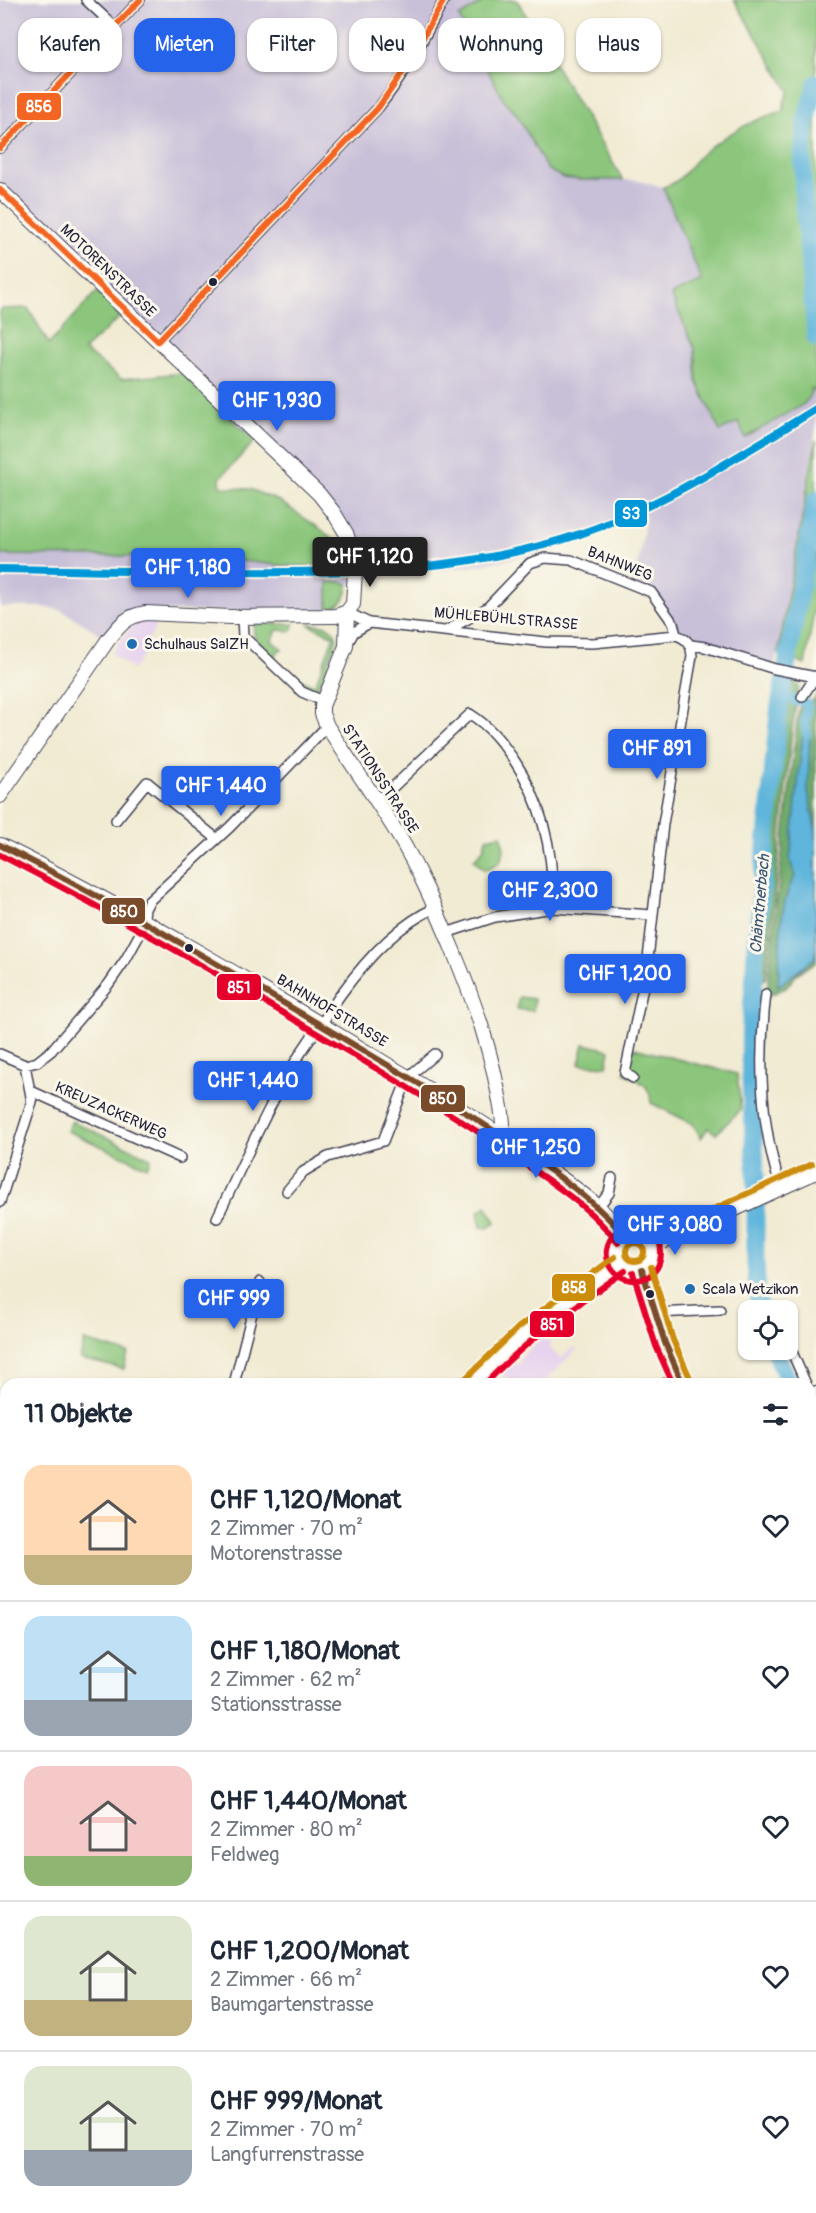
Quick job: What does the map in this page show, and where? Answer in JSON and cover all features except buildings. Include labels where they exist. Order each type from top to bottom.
[{"type":"street","points":[[86,0],[105,18]]},
{"type":"street","points":[[122,19],[140,0]]},
{"type":"street","points":[[158,341],[378,108],[413,58],[444,0]]},
{"type":"street","points":[[0,148],[72,72]]},
{"type":"street","name":"MOTORENSTRASSE","points":[[0,190],[319,494],[334,513],[346,533],[354,566],[353,604],[347,612],[346,646],[323,701]]},
{"type":"street","name":"BAHNWEG","points":[[446,631],[487,608],[530,563],[545,558],[571,560],[651,592],[673,623],[676,635]]},
{"type":"street","points":[[0,796],[122,621],[132,616],[146,614],[242,617],[336,616],[347,612]]},
{"type":"street","name":"MÜHLEBÜHLSTRASSE","points":[[347,612],[369,624],[544,642],[676,635]]},
{"type":"street","points":[[242,617],[243,636],[302,693],[323,701]]},
{"type":"street","points":[[346,646],[354,632],[369,624]]},
{"type":"street","points":[[633,1078],[625,1073],[647,968],[663,824],[692,656],[691,645],[686,638],[676,635]]},
{"type":"street","points":[[691,645],[776,669],[816,676],[802,697]]},
{"type":"street","name":"STATIONSSTRASSE","points":[[323,701],[322,714],[327,726],[403,843],[435,908],[474,999],[497,1081],[503,1124],[499,1134]]},
{"type":"street","points":[[376,800],[390,790],[470,714],[487,725],[503,744],[536,800],[549,849],[553,878],[553,908]]},
{"type":"street","points":[[0,1054],[25,1065],[37,1062],[51,1051],[108,985],[126,959],[142,930],[149,901],[217,839],[327,726]]},
{"type":"street","points":[[116,820],[147,782],[217,839]]},
{"type":"street","name":"BAHNHOFSTRASSE","points":[[0,845],[144,920],[319,1023],[499,1134],[599,1206],[624,1237]]},
{"type":"street","points":[[217,1218],[292,1064],[319,1023],[377,950],[422,914],[435,908]]},
{"type":"street","points":[[446,933],[495,917],[553,908],[652,915]]},
{"type":"street","points":[[766,994],[760,1063],[775,1191]]},
{"type":"street","points":[[287,1191],[303,1172],[328,1157],[383,1141],[408,1077],[435,1054]]},
{"type":"street","points":[[0,1202],[30,1114],[31,1091],[25,1065]]},
{"type":"street","name":"KREUZACKERWEG","points":[[31,1091],[180,1158]]},
{"type":"street","points":[[652,1247],[816,1172]]},
{"type":"street","points":[[599,1206],[609,1193],[612,1178]]},
{"type":"street","points":[[635,1234],[641,1235],[650,1242],[652,1247],[652,1258],[642,1270],[630,1270],[620,1264],[616,1253],[624,1237],[635,1234]]},
{"type":"street","points":[[479,1378],[537,1324],[620,1264]]},
{"type":"street","points":[[642,1270],[679,1378]]},
{"type":"street","points":[[236,1378],[260,1282]]},
{"type":"street","points":[[656,1313],[720,1310]]},
{"type":"street","points":[[795,1360],[803,1378]]},
{"type":"shaded area","points":[[0,0],[486,0],[460,18],[438,18],[438,72],[489,72],[504,100],[517,115],[547,169],[563,178],[635,180],[663,187],[702,281],[671,295],[695,349],[697,381],[719,430],[739,422],[745,437],[804,404],[810,395],[810,387],[816,392],[816,428],[806,492],[778,653],[772,668],[705,648],[676,635],[651,592],[635,585],[646,515],[539,553],[471,567],[367,577],[344,587],[340,600],[325,613],[133,610],[120,615],[105,637],[61,610],[43,607],[0,607],[0,492],[250,489],[279,501],[322,530],[343,549],[351,551],[340,523],[0,190]]},
{"type":"shaded area","name":"Schulhaus SalZH","points":[[157,621],[146,642],[150,646],[133,670],[111,653],[131,627],[136,623]]},
{"type":"shaded area","points":[[542,1339],[544,1341],[547,1339],[552,1344],[549,1347],[561,1359],[575,1346],[577,1349],[548,1378],[506,1378],[501,1373],[513,1362],[515,1365],[519,1364],[520,1358]]},
{"type":"green space","points":[[486,0],[517,0],[528,18],[460,18]]},
{"type":"green space","points":[[734,0],[816,0],[816,393],[811,388],[809,398],[804,404],[745,438],[739,422],[720,431],[697,381],[695,349],[671,295],[702,281],[663,187],[676,182],[705,151],[723,138],[753,122],[784,111],[784,103],[789,91]]},
{"type":"green space","points":[[489,72],[559,72],[623,180],[563,178],[547,169],[517,115],[504,100]]},
{"type":"green space","points":[[97,291],[121,316],[84,350],[121,379],[182,373],[255,441],[220,478],[221,487],[250,489],[279,501],[322,530],[341,547],[344,566],[287,566],[205,557],[0,555],[0,309],[28,308],[49,344]]},
{"type":"green space","points":[[816,440],[816,600],[805,665],[778,653]]},
{"type":"green space","points":[[328,582],[348,584],[343,600],[328,608]]},
{"type":"green space","points":[[256,624],[294,624],[292,631],[277,630],[272,641],[282,649],[278,651],[275,658],[256,639],[254,629]]},
{"type":"green space","points":[[308,624],[330,628],[337,639],[320,685],[312,689],[296,679],[315,685],[334,636]]},
{"type":"green space","points":[[784,680],[795,681],[799,687],[792,730],[766,978],[755,988],[755,957],[779,708]]},
{"type":"green space","points":[[816,696],[816,962],[798,973],[786,988],[770,995],[767,989],[797,720],[802,697],[812,702]]},
{"type":"green space","points":[[500,835],[504,850],[500,862],[485,870],[474,860],[484,848],[486,838]]},
{"type":"green space","points":[[519,997],[534,999],[533,1011],[517,1009]]},
{"type":"green space","points":[[584,1044],[610,1050],[607,1066],[579,1064]]},
{"type":"green space","points":[[630,1047],[737,1074],[741,1109],[716,1134],[708,1128],[701,1138],[693,1124],[651,1103],[646,1087],[625,1073]]},
{"type":"green space","points":[[72,1121],[151,1158],[147,1167],[67,1131]]},
{"type":"green space","points":[[486,1206],[496,1222],[488,1228],[481,1227],[478,1212]]},
{"type":"green space","points":[[84,1341],[128,1353],[124,1369],[80,1359]]},
{"type":"water","points":[[803,733],[810,734],[808,791],[816,832],[816,957],[778,986],[785,901],[795,876],[790,860]]},
{"type":"waterway","name":"Chämtnerbach","points":[[816,84],[806,120],[803,152],[803,191],[816,338]]},
{"type":"waterway","name":"Chämtnerbach","points":[[759,1300],[750,1058],[755,957],[779,708],[816,500]]},
{"type":"waterway","points":[[782,696],[797,701]]},
{"type":"waterway","points":[[804,703],[807,704],[805,721],[807,734]]},
{"type":"waterway","name":"Chämtnerbach","points":[[779,1360],[787,1378]]},
{"type":"transit line","name":"856","points":[[0,148],[140,0]]},
{"type":"transit line","name":"856","points":[[0,190],[158,341],[378,108],[405,69],[444,0]]},
{"type":"transit line","name":"S3","points":[[0,569],[326,572],[455,563],[497,556],[580,534],[642,509],[701,478],[816,409]]},
{"type":"transit line","name":"850","points":[[0,845],[197,953],[448,1101],[552,1171],[596,1206],[625,1237]]},
{"type":"transit line","name":"851","points":[[0,855],[196,962],[442,1109],[497,1144],[567,1194],[599,1221],[618,1243]]},
{"type":"transit line","name":"858","points":[[648,1239],[812,1164]]},
{"type":"transit line","name":"851","points":[[651,1231],[631,1226],[615,1234],[607,1249],[607,1258],[618,1275],[636,1280],[646,1278],[653,1273],[659,1264],[661,1253],[659,1240]]},
{"type":"transit line","name":"858","points":[[635,1243],[641,1246],[644,1252],[641,1258],[635,1261],[629,1258],[626,1252],[629,1246],[635,1243]]},
{"type":"transit line","name":"858","points":[[466,1378],[519,1327],[615,1257]]},
{"type":"transit line","name":"858","points":[[651,1267],[673,1340],[690,1378]]},
{"type":"transit line","name":"850","points":[[642,1270],[665,1343],[680,1378]]},
{"type":"transit line","name":"851","points":[[491,1378],[534,1338],[625,1271]]},
{"type":"transit line","name":"851","points":[[633,1273],[656,1346],[670,1378]]},
{"type":"place","name":"Schulhaus SalZH","points":[[132,644]]},
{"type":"place","name":"Scala Wetzikon","points":[[690,1289]]}]
